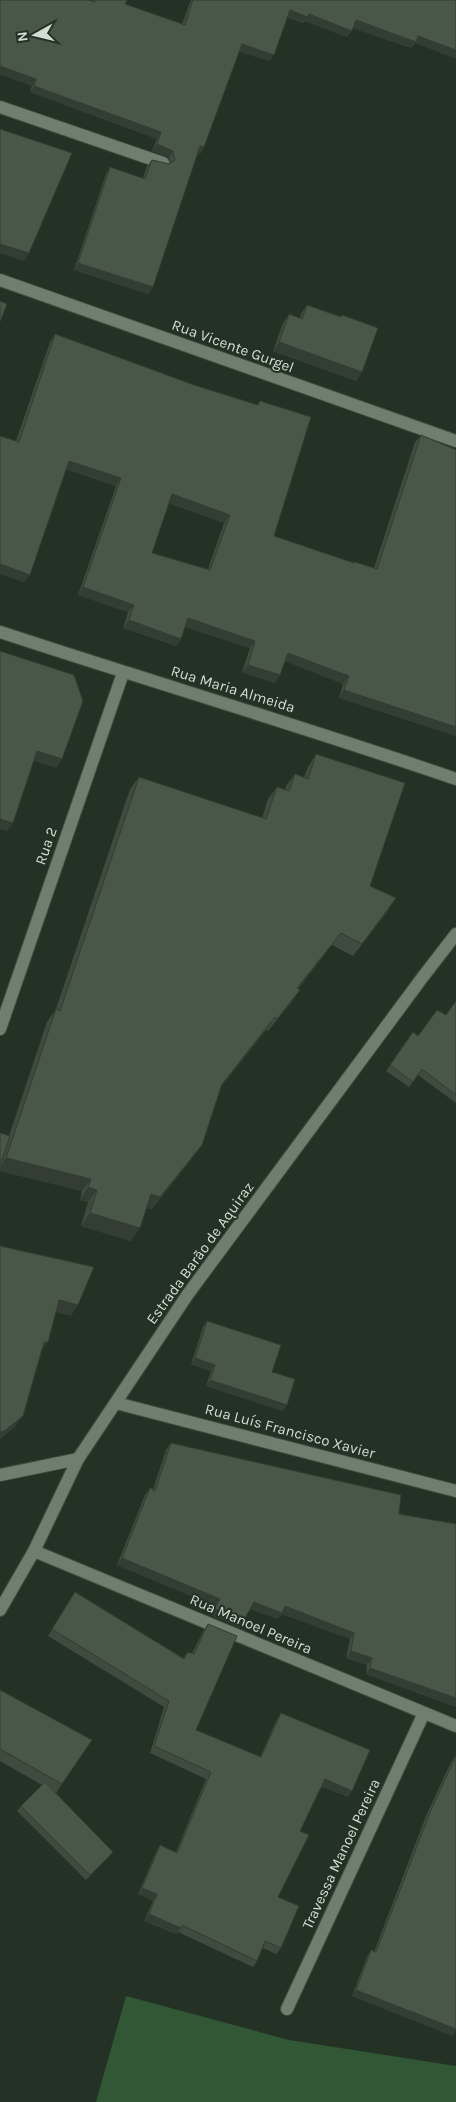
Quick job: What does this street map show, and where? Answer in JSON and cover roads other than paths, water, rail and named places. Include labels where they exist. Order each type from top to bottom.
[{"type":"street","points":[[0,107],[163,163]]},
{"type":"street","name":"Rua Vicente Gurgel","points":[[0,280],[456,441]]},
{"type":"street","name":"Rua Maria Almeida","points":[[0,632],[123,673],[334,737],[456,779]]},
{"type":"street","name":"Rua 2","points":[[0,1029],[123,673]]},
{"type":"street","name":"Estrada Barão de Aquiraz","points":[[0,1610],[34,1551],[78,1460],[188,1294],[410,993],[456,934]]},
{"type":"street","name":"Rua Luís Francisco Xavier","points":[[116,1403],[456,1491]]},
{"type":"street","points":[[0,1475],[78,1460]]},
{"type":"street","name":"Rua Manoel Pereira","points":[[34,1551],[456,1726]]},
{"type":"street","name":"Travessa Manoel Pereira","points":[[287,2009],[424,1713]]}]
